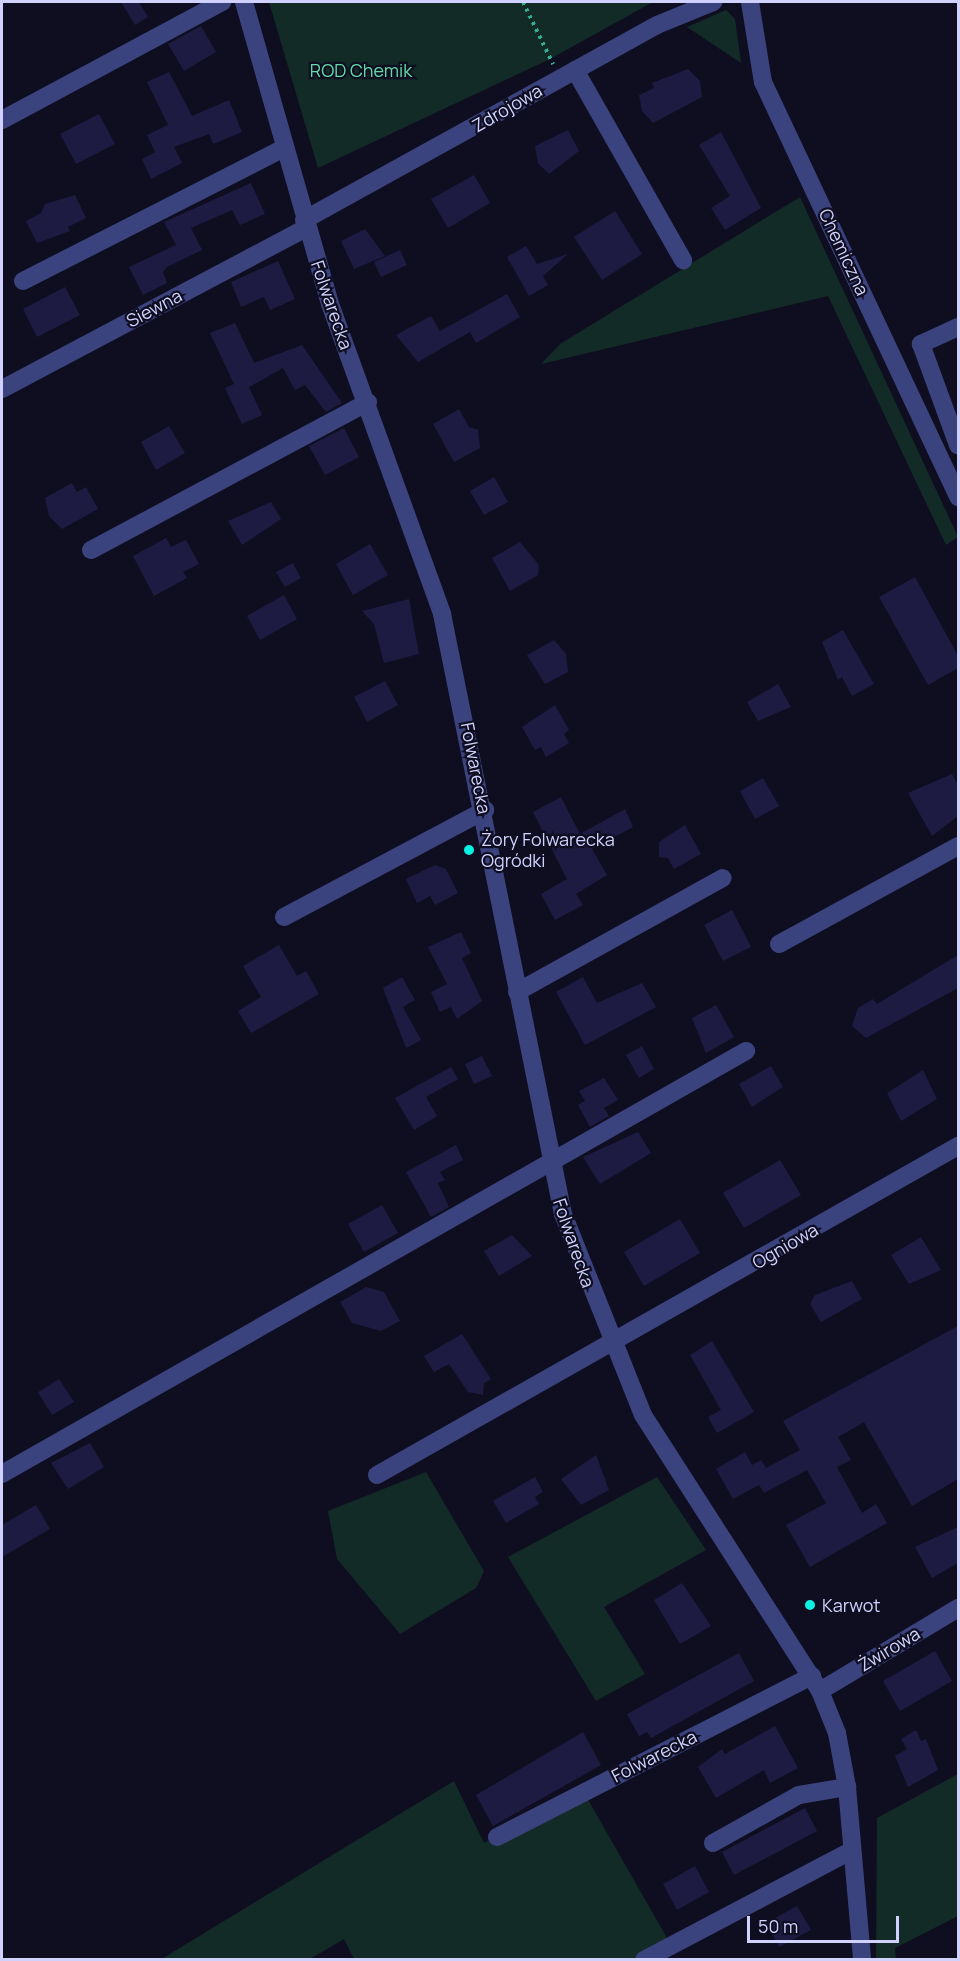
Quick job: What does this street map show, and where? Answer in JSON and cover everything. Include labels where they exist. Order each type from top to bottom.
[{"type":"street","points":[[2,120],[222,2]]},
{"type":"street","name":"Folwarecka","points":[[244,2],[305,224],[442,614],[485,810],[549,1163],[611,1344],[643,1415],[683,1484],[816,1683],[837,1733],[847,1787],[862,1959]]},
{"type":"street","name":"Zdrojowa","points":[[305,224],[568,74],[712,2]]},
{"type":"street","name":"Chemiczna","points":[[750,2],[763,82],[894,356],[958,497]]},
{"type":"street","points":[[568,74],[683,260]]},
{"type":"street","points":[[23,280],[284,148]]},
{"type":"street","name":"Siewna","points":[[2,389],[305,224]]},
{"type":"street","points":[[894,356],[958,327]]},
{"type":"street","points":[[921,344],[958,445]]},
{"type":"street","points":[[92,550],[368,402]]},
{"type":"street","points":[[284,917],[485,810]]},
{"type":"street","points":[[779,944],[958,846]]},
{"type":"street","points":[[517,992],[723,878]]},
{"type":"street","points":[[2,1474],[747,1051]]},
{"type":"street","name":"Ogniowa","points":[[377,1475],[958,1146]]},
{"type":"street","name":"Żwirowa","points":[[816,1683],[958,1608]]},
{"type":"street","name":"Folwarecka","points":[[497,1837],[816,1683]]},
{"type":"street","points":[[713,1843],[799,1795],[847,1787]]},
{"type":"street","points":[[644,1959],[851,1851]]},
{"type":"path","points":[[523,2],[568,74]]},
{"type":"green space","name":"ROD Chemik","points":[[269,2],[653,2],[550,59],[318,168]]},
{"type":"green space","points":[[726,10],[735,19],[741,63],[687,27]]},
{"type":"green space","points":[[800,197],[958,537],[946,545],[828,296],[541,364],[560,344]]},
{"type":"green space","points":[[426,1472],[484,1571],[476,1588],[400,1634],[337,1559],[328,1511]]},
{"type":"green space","points":[[657,1477],[706,1550],[604,1607],[645,1674],[596,1701],[508,1557]]},
{"type":"green space","points":[[958,1774],[958,1916],[895,1948],[896,1959],[876,1959],[877,1818]]},
{"type":"green space","points":[[454,1781],[484,1843],[583,1791],[667,1938],[630,1960],[354,1959],[344,1939],[310,1959],[160,1960]]},
{"type":"building","points":[[121,2],[139,2],[148,17],[135,25]]},
{"type":"building","points":[[201,26],[216,52],[184,71],[168,44]]},
{"type":"building","points":[[688,69],[700,81],[702,97],[653,123],[642,111],[639,95],[654,88],[652,83]]},
{"type":"building","points":[[169,72],[192,116],[229,100],[242,132],[213,144],[209,134],[174,147],[182,163],[151,179],[142,159],[155,152],[147,135],[168,125],[147,82]]},
{"type":"building","points":[[99,114],[115,144],[76,164],[60,134]]},
{"type":"building","points":[[568,130],[579,151],[549,174],[538,163],[535,146]]},
{"type":"building","points":[[721,132],[761,208],[725,230],[711,208],[730,196],[699,145]]},
{"type":"building","points":[[474,175],[490,203],[448,228],[431,199]]},
{"type":"building","points":[[251,183],[265,214],[240,225],[232,210],[191,228],[202,250],[167,267],[163,272],[167,283],[143,295],[129,267],[176,245],[164,222]]},
{"type":"building","points":[[75,195],[86,218],[68,227],[70,231],[37,243],[26,221],[41,213],[45,204]]},
{"type":"building","points":[[615,211],[642,254],[602,280],[574,237]]},
{"type":"building","points":[[365,229],[385,256],[354,269],[341,241]]},
{"type":"building","points":[[526,246],[537,264],[568,254],[543,276],[548,285],[529,296],[507,257]]},
{"type":"building","points":[[400,250],[407,265],[381,277],[374,262]]},
{"type":"building","points":[[278,261],[295,299],[270,310],[264,297],[241,307],[231,282]]},
{"type":"building","points":[[65,287],[80,315],[37,337],[23,309]]},
{"type":"building","points":[[507,294],[520,317],[476,343],[470,332],[418,362],[396,335],[431,316],[440,331]]},
{"type":"building","points":[[235,323],[254,363],[302,345],[342,403],[326,412],[305,385],[295,390],[283,368],[249,387],[262,415],[242,424],[225,388],[234,384],[210,333]]},
{"type":"building","points":[[459,409],[469,427],[478,430],[480,448],[454,462],[433,424]]},
{"type":"building","points":[[169,426],[185,453],[156,470],[141,442]]},
{"type":"building","points":[[344,428],[359,457],[325,475],[309,446]]},
{"type":"building","points":[[494,477],[508,502],[484,515],[470,491]]},
{"type":"building","points":[[72,483],[77,492],[86,487],[98,509],[62,529],[49,516],[45,498]]},
{"type":"building","points":[[271,502],[281,519],[242,545],[228,521]]},
{"type":"building","points":[[166,538],[171,547],[186,540],[199,564],[183,572],[187,578],[154,596],[133,556]]},
{"type":"building","points":[[520,542],[539,565],[538,575],[510,591],[492,558]]},
{"type":"building","points":[[370,544],[388,575],[353,595],[336,564]]},
{"type":"building","points":[[293,563],[301,578],[285,587],[276,572]]},
{"type":"building","points":[[915,577],[958,656],[958,668],[928,685],[879,597]]},
{"type":"building","points":[[284,595],[297,619],[260,640],[247,616]]},
{"type":"building","points":[[409,599],[419,654],[384,663],[374,624],[362,611]]},
{"type":"building","points":[[843,630],[874,684],[852,696],[842,677],[838,680],[822,642]]},
{"type":"building","points":[[554,640],[566,654],[568,672],[545,684],[527,655]]},
{"type":"building","points":[[385,681],[398,705],[367,722],[354,697]]},
{"type":"building","points":[[778,684],[791,707],[758,721],[747,702]]},
{"type":"building","points":[[555,705],[569,730],[564,734],[569,743],[546,757],[541,747],[535,750],[522,727]]},
{"type":"building","points":[[952,774],[958,785],[958,816],[932,836],[908,793]]},
{"type":"building","points":[[763,778],[779,806],[755,819],[740,791]]},
{"type":"building","points":[[561,797],[580,834],[625,809],[633,827],[592,849],[607,875],[576,894],[583,905],[555,920],[541,894],[567,879],[533,812]]},
{"type":"building","points":[[685,825],[701,854],[674,869],[668,858],[659,857],[659,842]]},
{"type":"building","points":[[435,865],[446,869],[458,893],[435,905],[430,896],[417,903],[406,879]]},
{"type":"building","points":[[732,910],[751,947],[723,961],[704,925]]},
{"type":"building","points":[[461,932],[471,953],[462,958],[482,1001],[457,1019],[451,1007],[440,1012],[431,992],[447,984],[428,947]]},
{"type":"building","points":[[279,945],[297,976],[306,971],[319,994],[251,1033],[238,1011],[261,997],[243,966]]},
{"type":"building","points":[[958,955],[958,988],[866,1038],[852,1026],[858,1008],[873,999],[877,1004]]},
{"type":"building","points":[[402,977],[415,1000],[403,1007],[421,1040],[406,1048],[383,988]]},
{"type":"building","points":[[583,977],[597,1003],[642,983],[656,1007],[585,1045],[556,992]]},
{"type":"building","points":[[716,1005],[734,1037],[706,1053],[692,1018]]},
{"type":"building","points":[[642,1046],[654,1069],[639,1078],[626,1055]]},
{"type":"building","points":[[482,1056],[492,1076],[474,1084],[465,1064]]},
{"type":"building","points":[[771,1066],[783,1087],[752,1107],[739,1084]]},
{"type":"building","points":[[451,1067],[458,1079],[426,1097],[437,1116],[414,1130],[395,1098]]},
{"type":"building","points":[[923,1070],[937,1099],[901,1121],[887,1093]]},
{"type":"building","points":[[604,1078],[618,1100],[604,1108],[609,1116],[590,1127],[578,1105],[585,1101],[579,1091]]},
{"type":"building","points":[[638,1132],[651,1153],[600,1184],[583,1157]]},
{"type":"building","points":[[456,1145],[463,1160],[440,1172],[445,1180],[438,1183],[449,1207],[431,1217],[406,1172]]},
{"type":"building","points":[[780,1160],[801,1195],[744,1228],[723,1193]]},
{"type":"building","points":[[382,1205],[398,1233],[364,1252],[348,1224]]},
{"type":"building","points":[[680,1219],[700,1253],[644,1286],[624,1252]]},
{"type":"building","points":[[512,1235],[532,1256],[499,1276],[484,1251]]},
{"type":"building","points":[[921,1237],[941,1270],[909,1284],[891,1255]]},
{"type":"building","points":[[852,1281],[862,1299],[821,1322],[810,1304],[815,1295]]},
{"type":"building","points":[[366,1287],[384,1292],[400,1321],[381,1331],[352,1323],[340,1302]]},
{"type":"building","points":[[958,1326],[958,1479],[912,1506],[864,1422],[838,1437],[851,1460],[837,1467],[862,1513],[876,1504],[887,1523],[810,1567],[786,1525],[826,1503],[807,1470],[764,1493],[759,1485],[733,1499],[716,1469],[745,1452],[752,1465],[761,1460],[766,1468],[800,1450],[783,1421]]},
{"type":"building","points":[[462,1334],[491,1379],[484,1383],[483,1395],[468,1392],[449,1364],[434,1372],[424,1356]]},
{"type":"building","points":[[712,1341],[754,1412],[717,1433],[708,1417],[721,1410],[690,1355]]},
{"type":"building","points":[[59,1379],[74,1402],[52,1415],[38,1392]]},
{"type":"building","points":[[90,1443],[104,1467],[68,1489],[51,1463]]},
{"type":"building","points":[[596,1455],[609,1490],[581,1505],[561,1479]]},
{"type":"building","points":[[535,1477],[543,1492],[535,1497],[539,1504],[506,1523],[493,1501]]},
{"type":"building","points":[[36,1505],[50,1529],[2,1557],[2,1525]]},
{"type":"building","points":[[958,1527],[958,1563],[932,1578],[915,1547]]},
{"type":"building","points":[[682,1583],[711,1626],[680,1644],[654,1600]]},
{"type":"building","points":[[935,1651],[952,1681],[900,1711],[883,1681]]},
{"type":"building","points":[[739,1653],[754,1681],[651,1738],[647,1732],[639,1736],[627,1714]]},
{"type":"building","points":[[775,1726],[798,1768],[770,1783],[764,1770],[716,1798],[698,1767],[722,1749],[725,1754]]},
{"type":"building","points":[[916,1730],[921,1741],[926,1739],[938,1770],[908,1787],[895,1756],[907,1749],[901,1739]]},
{"type":"building","points":[[583,1732],[601,1765],[493,1826],[476,1795]]},
{"type":"building","points":[[805,1808],[817,1831],[734,1875],[722,1852]]},
{"type":"building","points":[[695,1866],[709,1892],[677,1910],[663,1884]]},
{"type":"building","points":[[797,1906],[811,1930],[779,1947],[766,1923]]},
{"type":"place","name":"Żory Folwarecka Ogródki","points":[[469,850]]},
{"type":"place","name":"Karwot","points":[[810,1605]]}]
